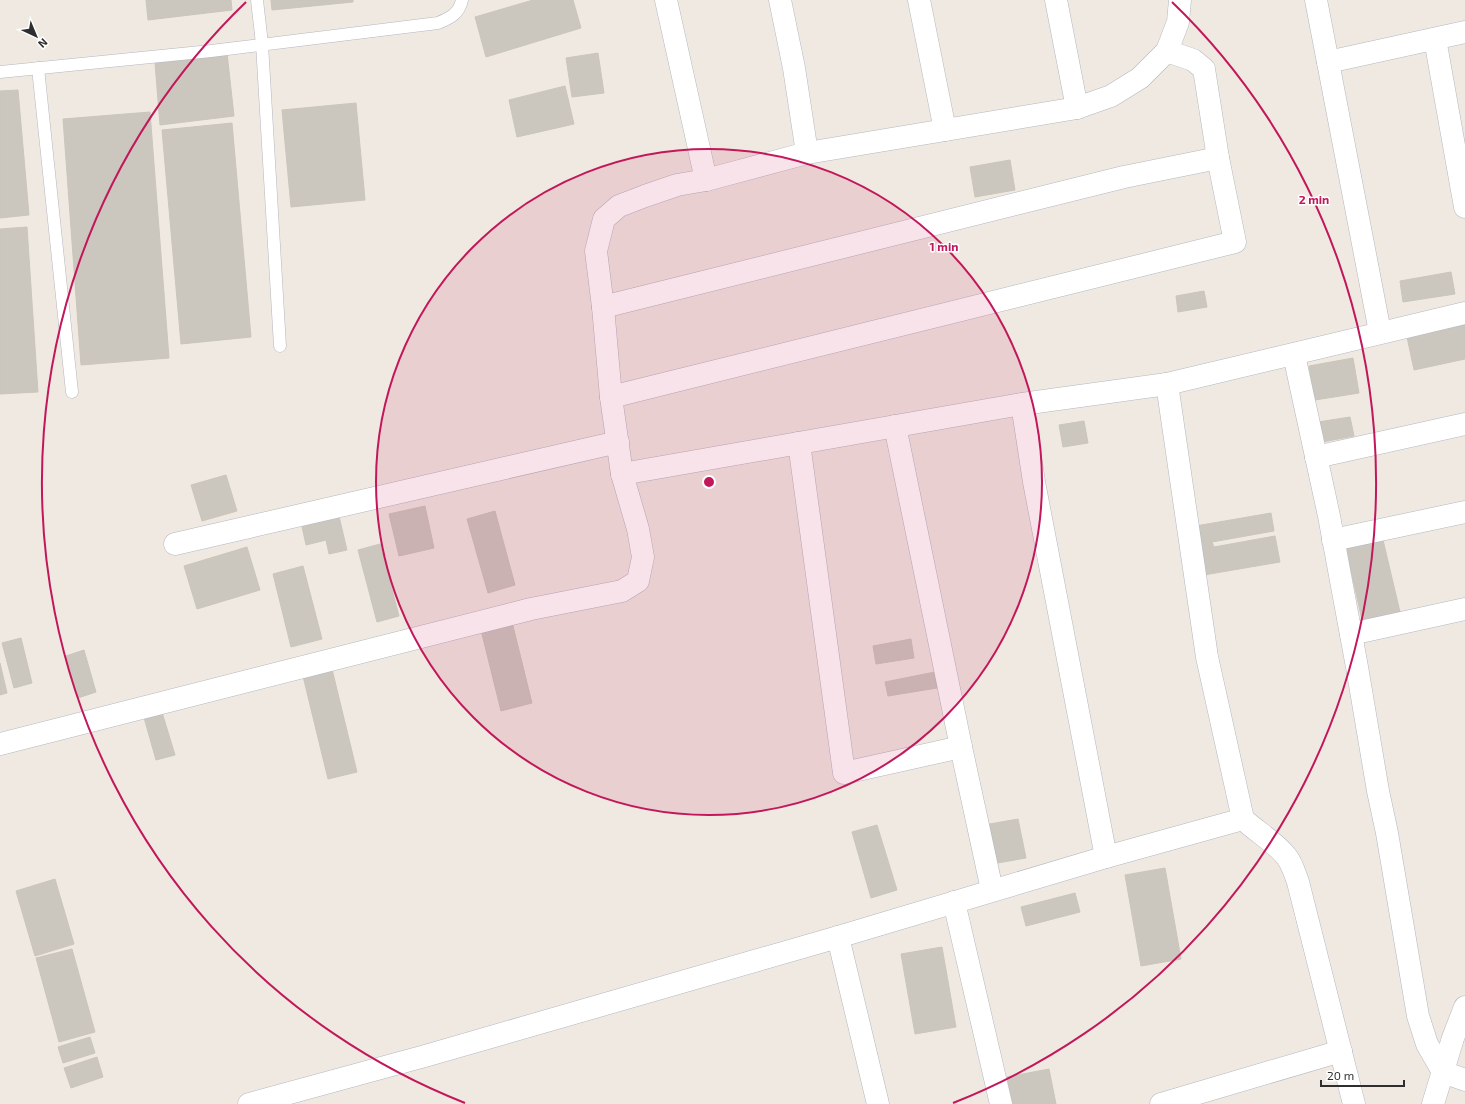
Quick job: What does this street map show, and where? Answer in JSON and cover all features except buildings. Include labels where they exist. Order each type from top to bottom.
[{"type":"street","points":[[666,0],[706,180]]},
{"type":"street","points":[[780,0],[794,68],[807,153]]},
{"type":"street","points":[[919,0],[945,130]]},
{"type":"street","points":[[1056,0],[1077,108]]},
{"type":"street","points":[[0,744],[531,609],[622,590],[638,581],[643,557],[638,529],[622,474],[611,397],[603,307],[596,251],[604,219],[619,206],[677,185],[706,180],[807,153],[1077,108],[1110,96],[1140,78],[1166,51],[1178,22],[1180,0]]},
{"type":"street","points":[[1316,0],[1380,332]]},
{"type":"street","points":[[1328,62],[1465,32]]},
{"type":"street","points":[[1435,39],[1465,207]]},
{"type":"street","points":[[611,397],[1234,242],[1218,158],[1204,69],[1193,60],[1166,51]]},
{"type":"street","points":[[603,307],[1124,177],[1218,158]]},
{"type":"street","points":[[622,474],[1022,404],[1167,384],[1294,355],[1380,332],[1465,314]]},
{"type":"street","points":[[1294,355],[1330,516],[1333,540],[1378,791],[1387,833],[1418,1016],[1427,1044],[1443,1072],[1465,1080]]},
{"type":"street","points":[[1167,384],[1208,657],[1243,819],[1254,830],[1277,846],[1287,858],[1298,882],[1354,1104]]},
{"type":"street","points":[[1022,404],[1034,482],[1106,857]]},
{"type":"street","points":[[1316,457],[1465,424]]},
{"type":"street","points":[[895,426],[992,890]]},
{"type":"street","points":[[175,544],[618,442]]},
{"type":"street","points":[[799,443],[844,774],[961,747]]},
{"type":"street","points":[[1333,540],[1465,512]]},
{"type":"street","points":[[1351,634],[1465,609]]},
{"type":"street","points":[[250,1104],[838,937],[992,890],[1243,819]]},
{"type":"street","points":[[954,902],[1001,1104]]},
{"type":"street","points":[[838,937],[878,1104]]},
{"type":"street","points":[[1433,1104],[1453,1038],[1465,1007]]},
{"type":"street","points":[[1160,1104],[1341,1051]]},
{"type":"lane","points":[[257,0],[262,44],[280,346]]},
{"type":"lane","points":[[0,72],[211,51],[438,23],[451,17],[459,10],[462,0]]},
{"type":"lane","points":[[38,68],[72,392]]}]
